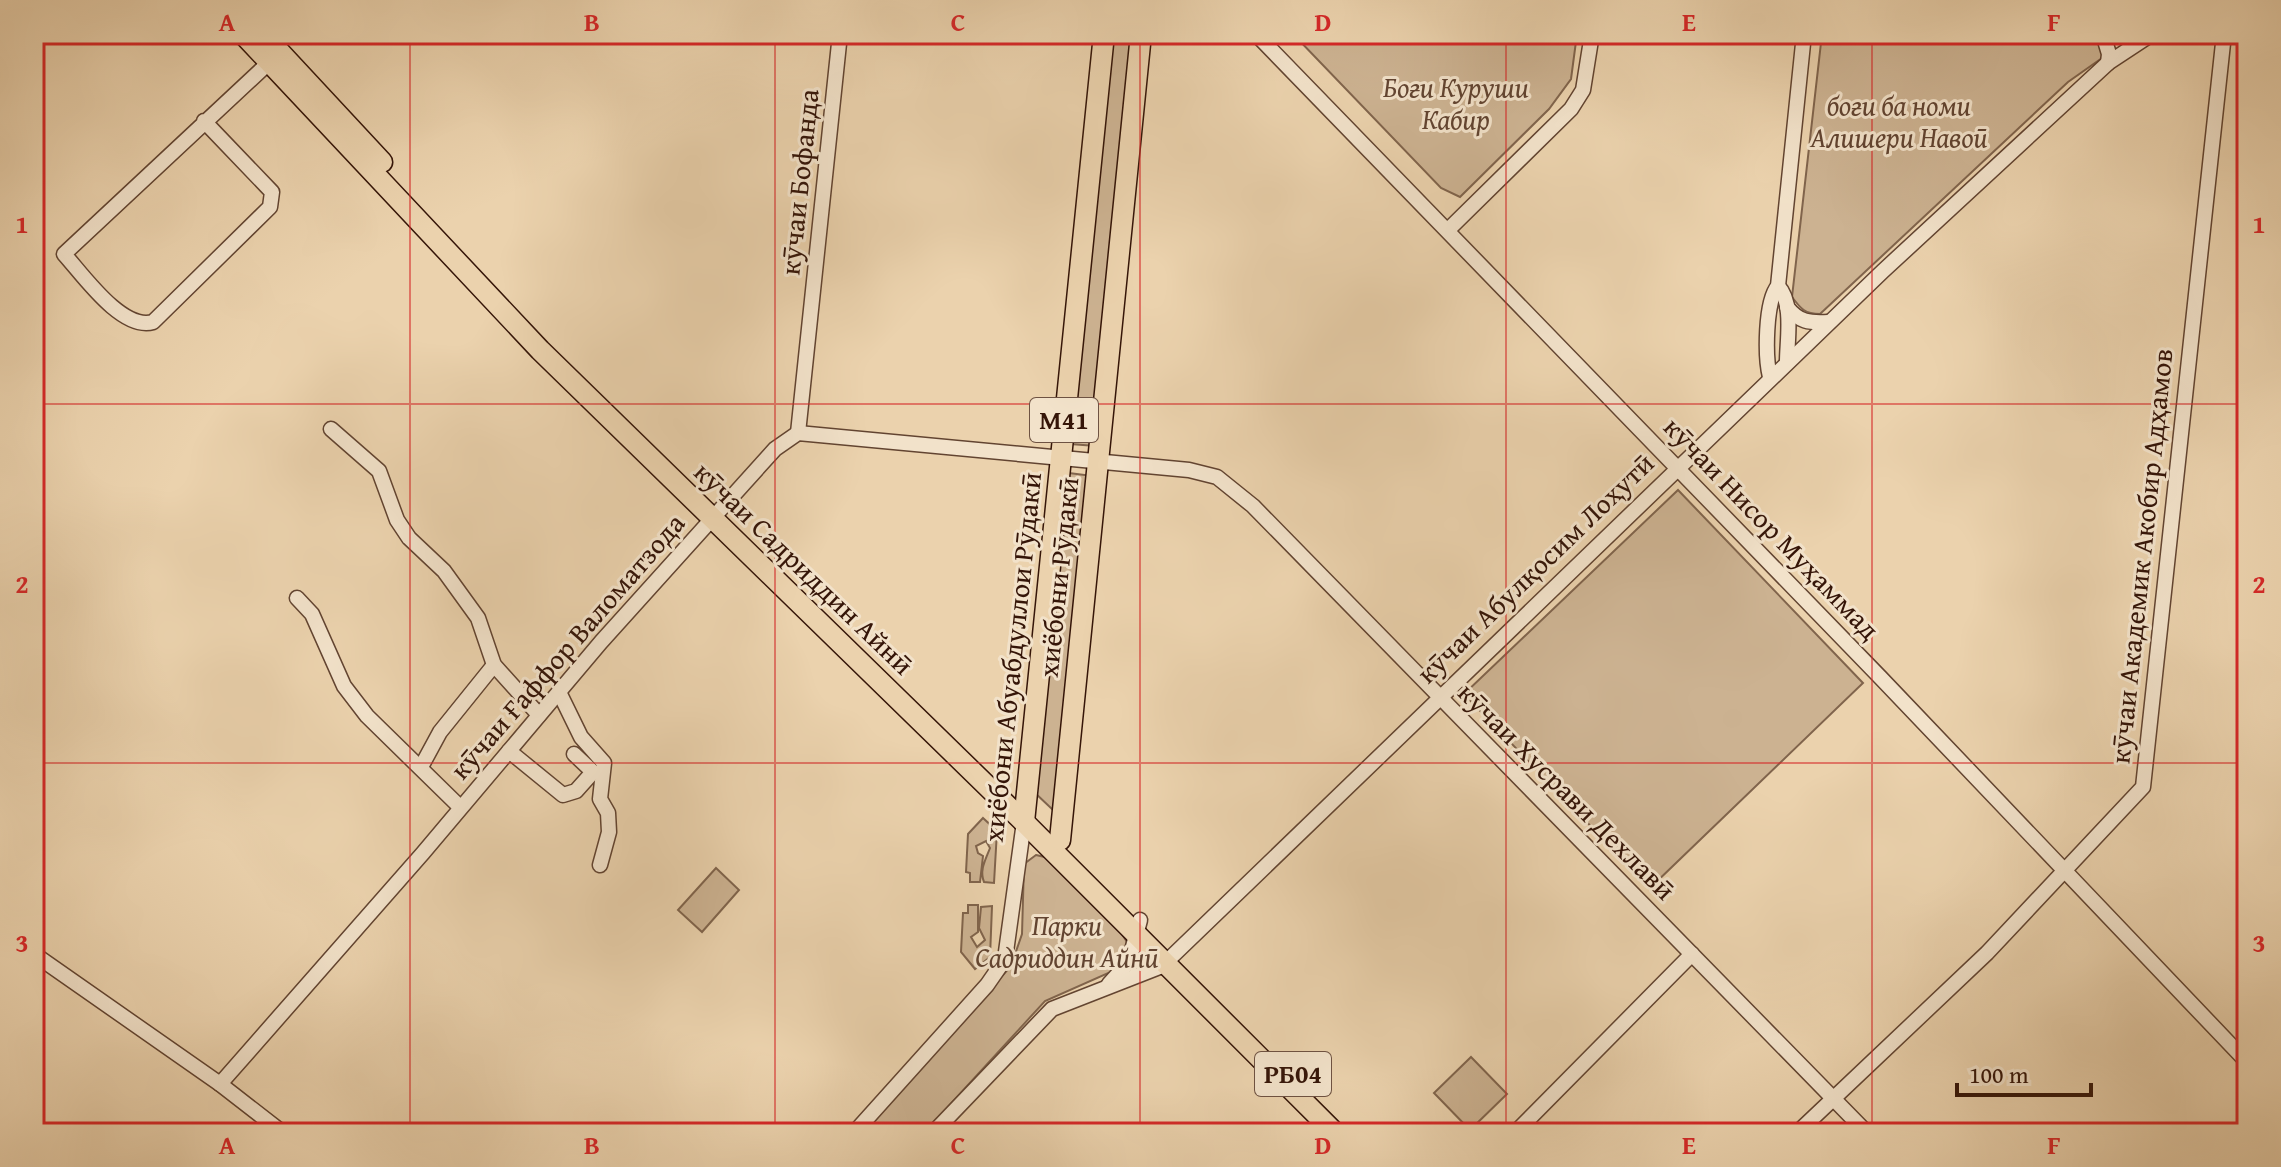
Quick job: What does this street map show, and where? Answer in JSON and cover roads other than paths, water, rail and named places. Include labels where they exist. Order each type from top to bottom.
[{"type":"highway","name":"кӯчаи Садриддин Айнӣ","points":[[243,34],[275,57],[586,386],[1351,1133]]},
{"type":"highway","name":"кӯчаи Садриддин Айнӣ","points":[[263,34],[275,57]]},
{"type":"highway","name":"хиёбони Абуабдуллои Рӯдакӣ","points":[[1025,814],[1104,34]]},
{"type":"highway","name":"хиёбони Рӯдакӣ","points":[[1060,840],[1141,34]]},
{"type":"highway","name":"кӯчаи Садриддин Айнӣ","points":[[1025,814],[1060,840],[1139,927]]},
{"type":"highway","name":"кӯчаи Садриддин Айнӣ","points":[[1232,1020],[1335,1133]]},
{"type":"street","name":"кӯчаи Бофанда","points":[[798,433],[840,34]]},
{"type":"street","points":[[1448,230],[1571,109],[1583,90],[1592,34]]},
{"type":"street","points":[[1770,377],[1767,363],[1771,297],[1778,286],[1804,34]]},
{"type":"street","points":[[2103,34],[2109,54],[2108,63]]},
{"type":"street","name":"кӯчаи Абулқосим Лоҳутӣ","points":[[1170,958],[1828,322],[2108,63],[2152,34]]},
{"type":"street","name":"кӯчаи Академик Акобир Адҳамов","points":[[1797,1133],[1976,963],[2143,787],[2224,34]]},
{"type":"street","name":"кӯчаи Нисор Муҳаммад","points":[[1262,37],[2247,1062]]},
{"type":"street","points":[[204,121],[272,192],[270,207],[153,322],[136,322],[121,316],[64,254],[204,121],[275,57]]},
{"type":"street","points":[[1778,286],[1785,296],[1787,307],[1787,362]]},
{"type":"street","points":[[1787,307],[1807,323],[1828,322]]},
{"type":"street","points":[[331,429],[379,471],[397,520],[409,538],[444,571],[478,618],[494,665],[539,715]]},
{"type":"street","points":[[798,433],[1098,462]]},
{"type":"street","name":"кӯчаи Ғаффор Валоматзода","points":[[220,1084],[717,514],[775,449],[798,433]]},
{"type":"street","name":"кӯчаи Хусрави Дехлавӣ","points":[[1098,462],[1196,471],[1230,486],[1867,1133]]},
{"type":"street","points":[[297,598],[312,614],[344,686],[367,716],[460,807]]},
{"type":"street","points":[[421,767],[440,732],[494,665]]},
{"type":"street","points":[[559,692],[581,737],[604,763],[600,799],[608,813],[609,832],[600,865]]},
{"type":"street","points":[[509,751],[563,795],[576,791],[593,772],[574,754]]},
{"type":"street","name":"хиёбони Абуабдуллои Рӯдакӣ","points":[[854,1133],[987,985],[1005,959],[1025,814]]},
{"type":"street","points":[[1108,984],[1129,962],[1139,927]]},
{"type":"street","points":[[34,954],[220,1084],[283,1133]]},
{"type":"street","points":[[1515,1133],[1692,954]]},
{"type":"street","points":[[933,1133],[1052,1009],[1108,984],[1152,971],[1170,958]]},
{"type":"park label","name":"Боғи Куруши Кабир","points":[[1456,103]]},
{"type":"park label","name":"боғи ба номи Алишери Навоӣ","points":[[1899,121]]},
{"type":"park label","name":"Парки Садриддин Айнӣ","points":[[1067,941]]}]
